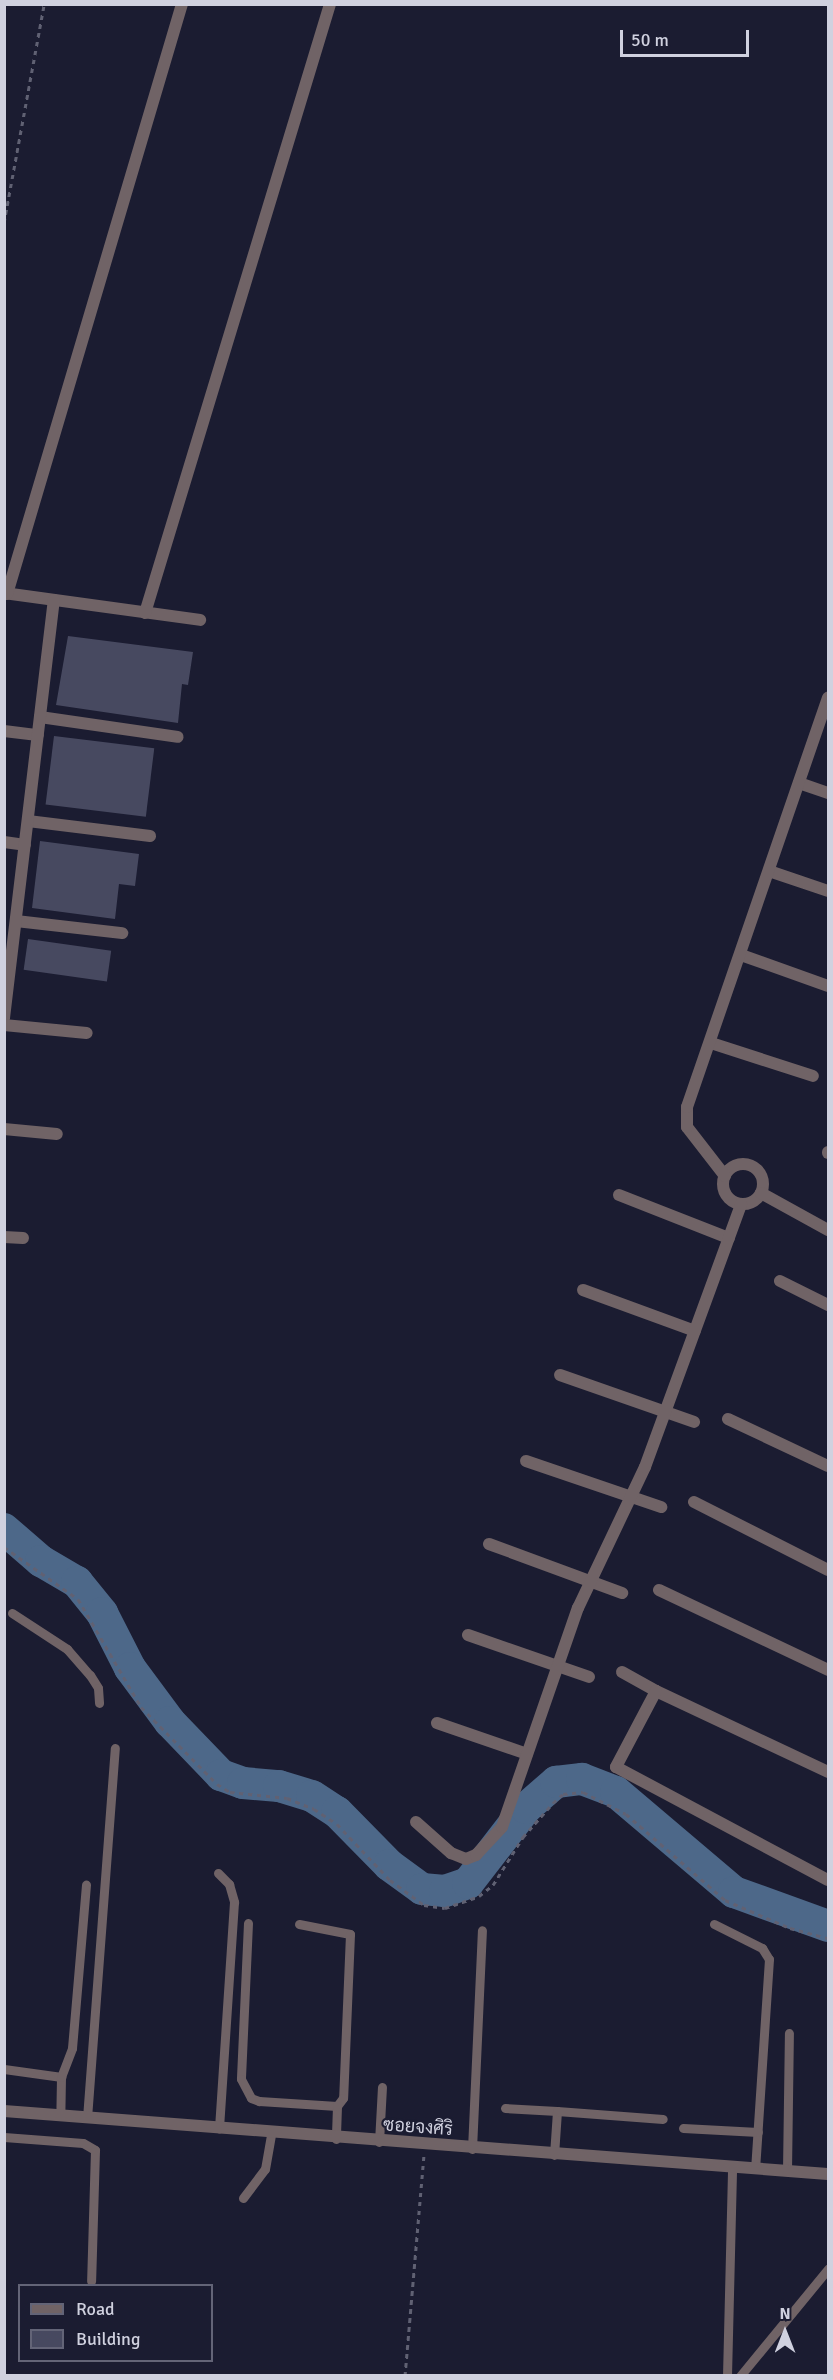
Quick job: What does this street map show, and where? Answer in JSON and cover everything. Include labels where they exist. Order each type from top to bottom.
[{"type":"street","points":[[182,4],[6,594],[200,620]]},
{"type":"street","points":[[145,613],[330,4]]},
{"type":"street","points":[[4,1018],[8,961],[16,921],[54,600]]},
{"type":"street","points":[[725,1176],[735,1165],[754,1167],[761,1174],[761,1193],[757,1200],[741,1204],[726,1196],[725,1176],[687,1127],[687,1107],[828,700]]},
{"type":"street","points":[[40,717],[178,737]]},
{"type":"street","points":[[4,731],[38,735]]},
{"type":"street","points":[[799,783],[828,793]]},
{"type":"street","points":[[28,821],[150,836]]},
{"type":"street","points":[[4,842],[25,844]]},
{"type":"street","points":[[770,871],[828,891]]},
{"type":"street","points":[[16,921],[122,933]]},
{"type":"street","points":[[741,955],[828,986]]},
{"type":"street","points":[[4,1025],[87,1033]]},
{"type":"street","points":[[711,1043],[813,1076]]},
{"type":"street","points":[[4,1129],[57,1134]]},
{"type":"street","points":[[761,1193],[828,1230]]},
{"type":"street","points":[[619,1195],[729,1238]]},
{"type":"street","points":[[416,1822],[459,1858],[476,1855],[502,1827],[556,1666],[590,1581],[631,1497],[665,1412],[741,1204]]},
{"type":"street","points":[[4,1237],[23,1238]]},
{"type":"street","points":[[780,1281],[828,1305]]},
{"type":"street","points":[[583,1290],[695,1331]]},
{"type":"street","points":[[560,1375],[694,1422]]},
{"type":"street","points":[[728,1419],[828,1466]]},
{"type":"street","points":[[526,1461],[661,1507]]},
{"type":"street","points":[[694,1502],[828,1570]]},
{"type":"street","points":[[489,1544],[622,1593]]},
{"type":"street","points":[[659,1590],[828,1670]]},
{"type":"street","points":[[468,1635],[589,1677]]},
{"type":"street","points":[[622,1671],[656,1691],[828,1772]]},
{"type":"street","points":[[656,1691],[615,1767],[828,1880]]},
{"type":"street","points":[[437,1723],[527,1754]]},
{"type":"street","name":"ซอยจงศิริ","points":[[4,2111],[336,2139],[828,2174]]},
{"type":"lane","points":[[12,1613],[67,1649],[90,1675],[98,1688],[99,1702]]},
{"type":"lane","points":[[87,2118],[115,1748]]},
{"type":"lane","points":[[218,1873],[229,1884],[234,1902],[219,2129]]},
{"type":"lane","points":[[60,2116],[61,2077],[72,2048],[86,1885]]},
{"type":"lane","points":[[248,1923],[239,2073],[245,2089],[258,2101],[337,2106]]},
{"type":"lane","points":[[299,1924],[350,1934],[343,2094],[337,2106],[336,2139]]},
{"type":"lane","points":[[714,1924],[762,1948],[769,1959],[755,2168]]},
{"type":"lane","points":[[472,2149],[482,1930]]},
{"type":"lane","points":[[787,2170],[789,2033]]},
{"type":"lane","points":[[4,2069],[61,2077]]},
{"type":"lane","points":[[379,2142],[382,2087]]},
{"type":"lane","points":[[505,2108],[663,2119]]},
{"type":"lane","points":[[554,2155],[557,2111]]},
{"type":"lane","points":[[683,2128],[758,2132]]},
{"type":"lane","points":[[243,2198],[265,2169],[271,2134]]},
{"type":"lane","points":[[4,2137],[83,2143],[95,2150],[91,2281]]},
{"type":"lane","points":[[727,2376],[732,2167]]},
{"type":"lane","points":[[740,2376],[828,2269]]},
{"type":"path","points":[[4,223],[44,4]]},
{"type":"path","points":[[4,1547],[40,1576],[78,1599],[141,1707],[217,1784],[230,1792],[287,1798],[314,1809],[337,1824],[390,1880],[424,1905],[445,1908],[478,1896],[493,1885],[523,1837],[553,1803],[563,1794],[583,1792],[626,1814],[726,1900],[790,1928],[828,1938]]},
{"type":"path","points":[[405,2376],[424,2145]]},
{"type":"building","points":[[68,636],[193,652],[188,685],[182,684],[178,723],[56,705]]},
{"type":"building","points":[[54,736],[154,748],[146,817],[46,804]]},
{"type":"building","points":[[40,841],[139,854],[135,886],[119,884],[115,919],[32,908]]},
{"type":"building","points":[[28,939],[111,951],[107,981],[24,970]]},
{"type":"waterway","points":[[4,1529],[41,1561],[77,1582],[102,1613],[130,1668],[170,1722],[221,1775],[243,1783],[279,1786],[312,1796],[337,1812],[389,1865],[422,1889],[445,1891],[468,1883],[526,1808],[556,1782],[582,1779],[616,1792],[734,1892],[828,1926]]}]
